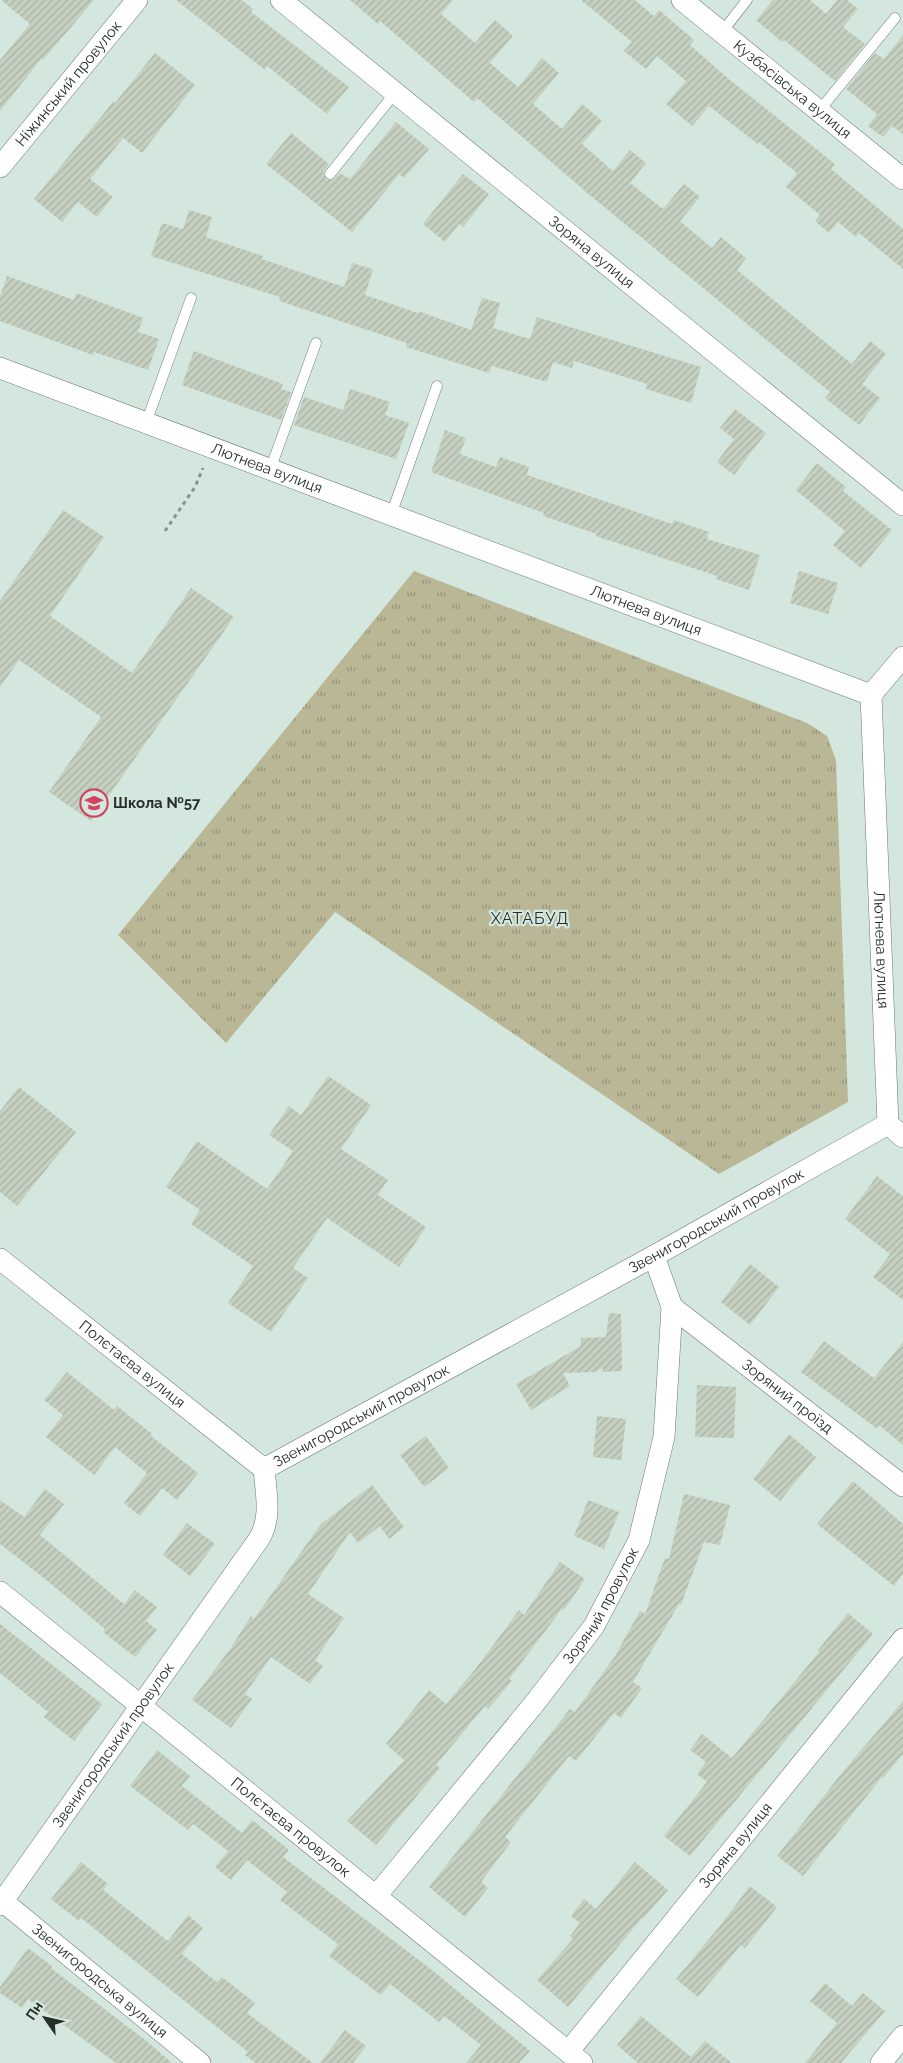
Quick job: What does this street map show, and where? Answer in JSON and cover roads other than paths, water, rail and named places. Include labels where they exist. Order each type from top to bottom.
[{"type":"street","name":"Ніжинський провулок","points":[[0,166],[137,0]]},
{"type":"street","name":"Зоряна вулиця","points":[[280,0],[903,505]]},
{"type":"street","name":"Кузбасівська вулиця","points":[[682,0],[903,179]]},
{"type":"street","name":"Лютнева вулиця","points":[[0,368],[872,695],[895,1130]]},
{"type":"street","points":[[872,695],[903,657]]},
{"type":"street","name":"Звенигородський провулок","points":[[1,1902],[142,1706],[265,1529],[267,1517],[264,1469],[654,1256],[895,1130]]},
{"type":"street","name":"Зоряний провулок","points":[[376,1896],[534,1704],[594,1626],[639,1540],[664,1436],[672,1307],[654,1256]]},
{"type":"street","name":"Полєтаєва вулиця","points":[[0,1259],[264,1469]]},
{"type":"street","name":"Зоряний проїзд","points":[[672,1307],[903,1486]]},
{"type":"street","name":"Полєтаєва провулок","points":[[0,1592],[575,2057]]},
{"type":"street","name":"Зоряна вулиця","points":[[575,2057],[903,1640]]},
{"type":"street","name":"Звенигородська вулиця","points":[[1,1902],[200,2063]]},
{"type":"street","points":[[881,2063],[903,2036]]},
{"type":"lane","points":[[722,32],[748,0]]},
{"type":"lane","points":[[819,111],[895,18]]},
{"type":"lane","points":[[330,174],[395,93]]},
{"type":"lane","points":[[146,423],[191,298]]},
{"type":"lane","points":[[270,470],[316,343]]},
{"type":"lane","points":[[391,515],[437,386]]},
{"type":"place","name":"Школа №57","points":[[94,803]]},
{"type":"district","name":"ХАТАБУД","points":[[530,918]]}]
